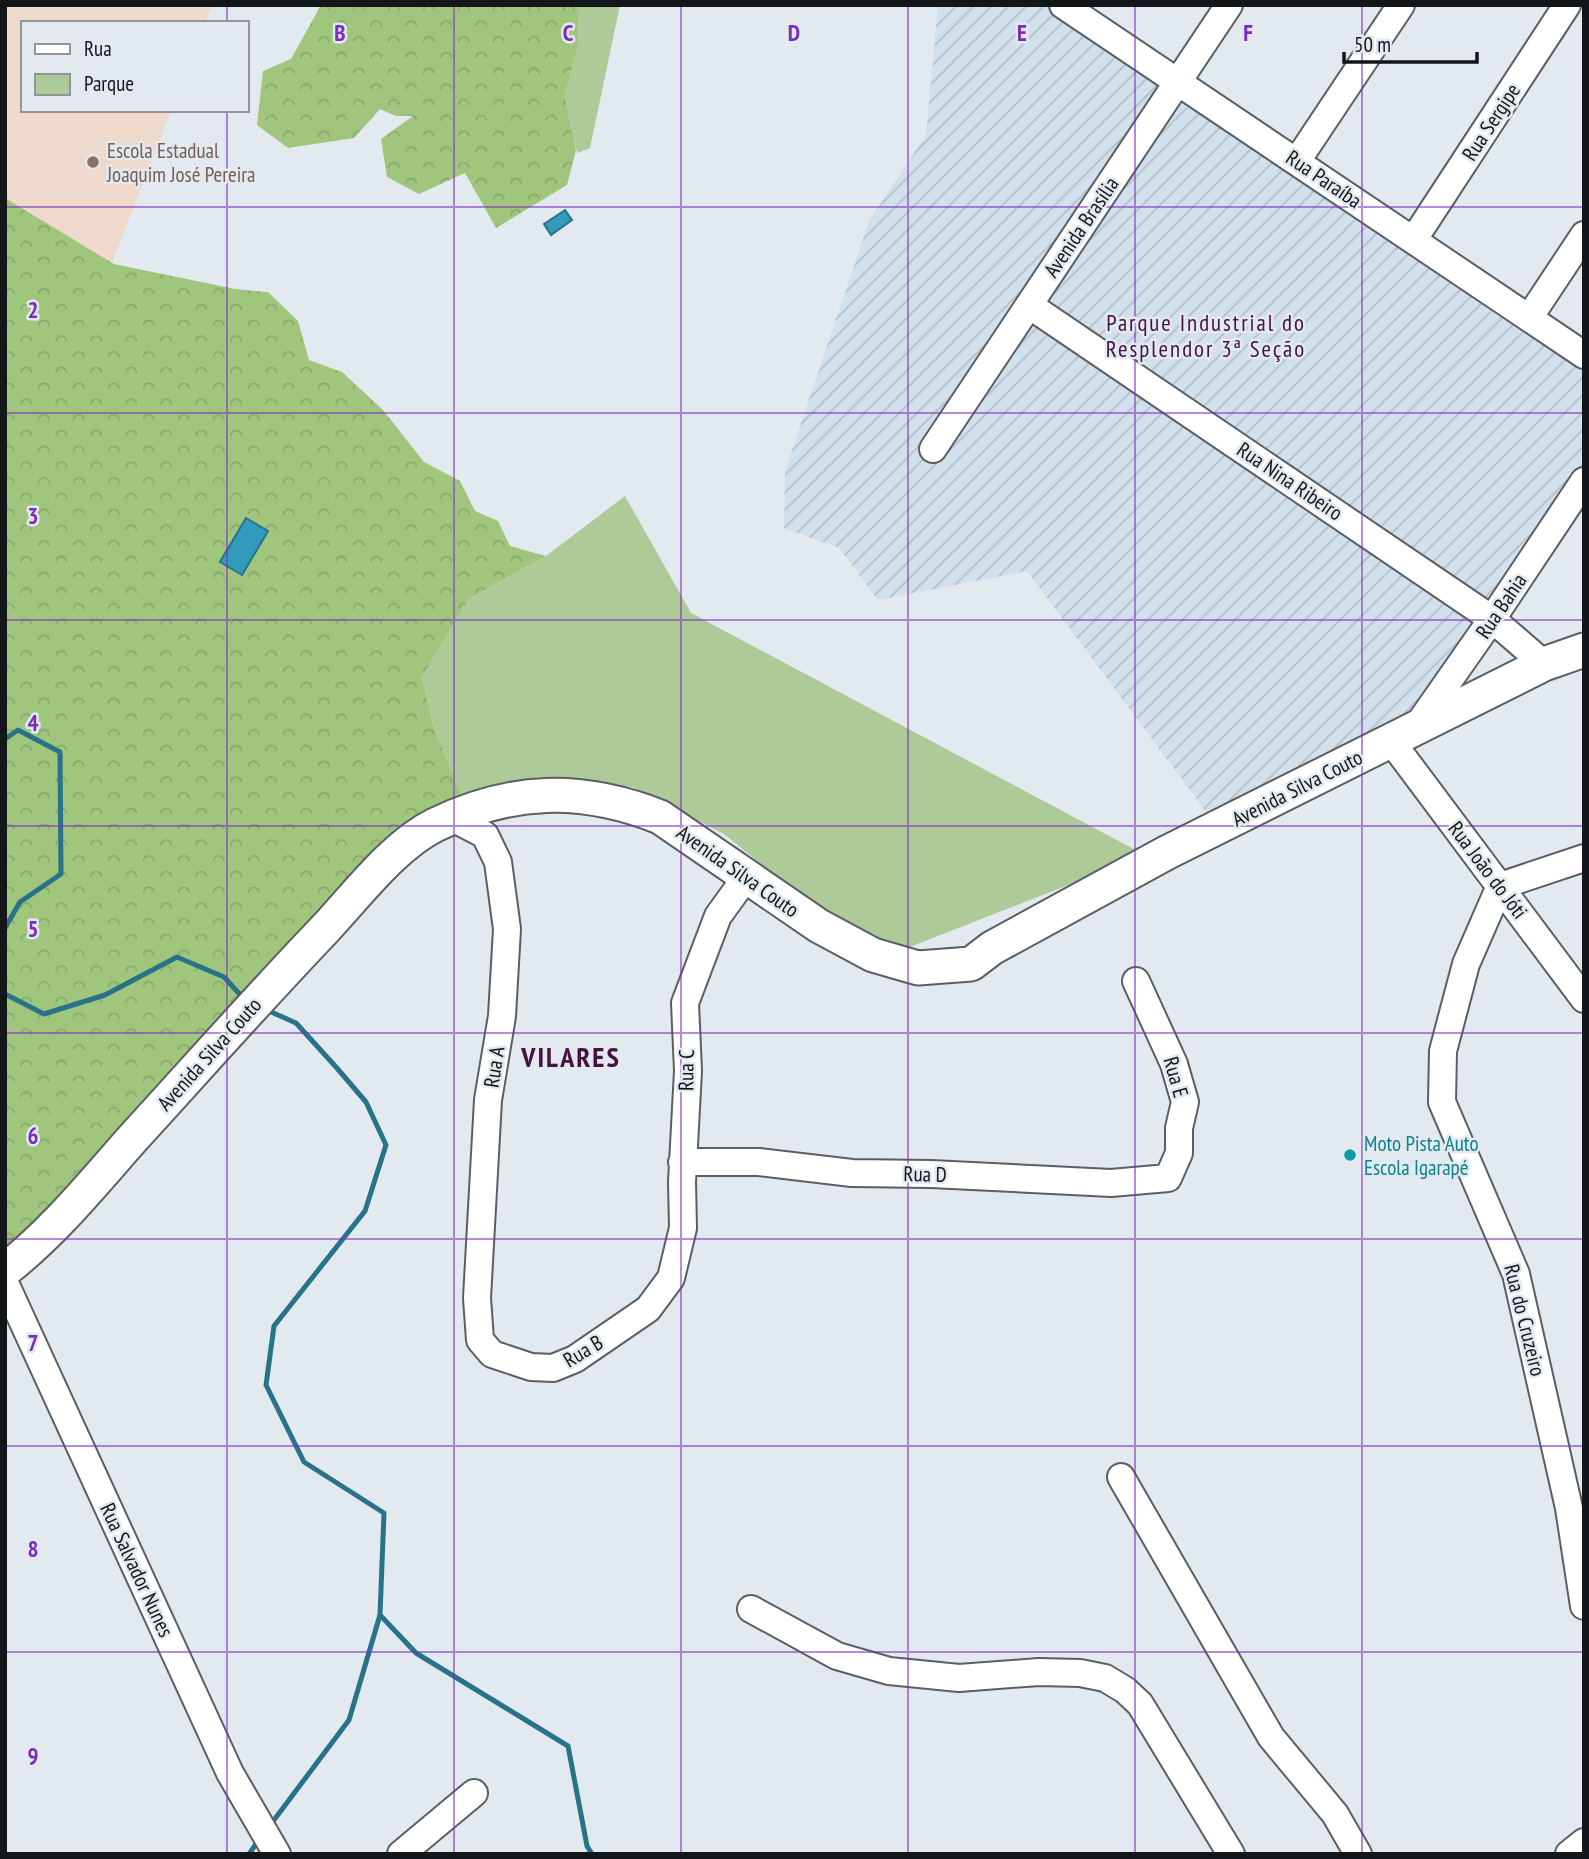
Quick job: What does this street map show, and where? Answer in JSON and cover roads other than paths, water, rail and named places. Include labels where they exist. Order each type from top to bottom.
[{"type":"main road","name":"Avenida Silva Couto","points":[[5,1270],[45,1236],[250,1008],[395,854],[432,826],[452,818],[507,799],[537,795],[596,798],[632,806],[660,817],[818,926],[873,955],[918,968],[971,964],[992,948],[1166,853],[1544,664],[1584,650]]},
{"type":"street","name":"Rua Paraíba","points":[[1063,5],[1584,355]]},
{"type":"street","name":"Avenida Brasília","points":[[933,449],[1229,5]]},
{"type":"street","points":[[1297,161],[1401,5]]},
{"type":"street","name":"Rua Sergipe","points":[[1414,239],[1567,5]]},
{"type":"street","points":[[1529,318],[1584,235]]},
{"type":"street","name":"Rua Nina Ribeiro","points":[[1029,305],[1492,619],[1544,664]]},
{"type":"street","name":"Rua Bahia","points":[[1403,735],[1492,619],[1584,481]]},
{"type":"street","name":"Rua João do Jóti","points":[[1403,735],[1500,886],[1584,999]]},
{"type":"street","name":"Rua A","points":[[452,818],[485,835],[498,862],[507,929],[502,1016],[488,1100],[477,1298],[480,1340]]},
{"type":"street","points":[[1500,886],[1584,858]]},
{"type":"street","name":"Rua C","points":[[671,1278],[683,1228],[682,1162],[688,1071],[685,1003],[718,916],[747,876]]},
{"type":"street","name":"Rua do Cruzeiro","points":[[1500,886],[1466,964],[1443,1051],[1442,1102],[1516,1273],[1569,1508],[1584,1606]]},
{"type":"street","name":"Rua E","points":[[1136,981],[1174,1063],[1185,1102],[1179,1153],[1168,1178]]},
{"type":"street","name":"Rua D","points":[[682,1162],[759,1162],[852,1173],[1111,1183],[1168,1178]]},
{"type":"street","name":"Rua B","points":[[480,1340],[492,1354],[500,1358],[531,1367],[554,1368],[575,1359],[648,1309],[671,1278]]},
{"type":"street","name":"Rua Salvador Nunes","points":[[5,1283],[230,1773],[277,1854]]},
{"type":"street","points":[[1121,1478],[1271,1737],[1335,1814],[1358,1854]]},
{"type":"street","points":[[751,1609],[837,1656],[889,1671],[959,1678],[1039,1672],[1080,1673],[1105,1678],[1125,1690],[1140,1704],[1231,1854]]},
{"type":"street","points":[[401,1854],[474,1793]]},
{"type":"street","points":[[1569,1854],[1584,1842]]},
{"type":"water","points":[[565,210],[572,220],[551,235],[544,224]]},
{"type":"water","points":[[246,518],[268,531],[242,575],[220,562]]},
{"type":"waterway","points":[[5,739],[18,730],[60,752],[61,874],[20,902],[5,928]]},
{"type":"waterway","points":[[5,994],[44,1014],[105,995],[177,957],[224,977],[245,1000]]},
{"type":"waterway","points":[[269,1011],[296,1023],[336,1067],[366,1102],[386,1145],[365,1211],[274,1326],[266,1385],[304,1462],[384,1513],[380,1615],[349,1720],[274,1820]]},
{"type":"waterway","points":[[380,1615],[416,1653],[568,1746],[587,1846],[592,1854]]},
{"type":"waterway","points":[[249,1854],[256,1844]]},
{"type":"place","name":"Escola Estadual Joaquim José Pereira","points":[[93,162]]},
{"type":"place","name":"Moto Pista Auto Escola Igarapé","points":[[1350,1155]]},
{"type":"district","name":"Parque Industrial do Resplendor 3ª Seção","points":[[1206,335]]},
{"type":"district","name":"VILARES","points":[[571,1056]]}]
